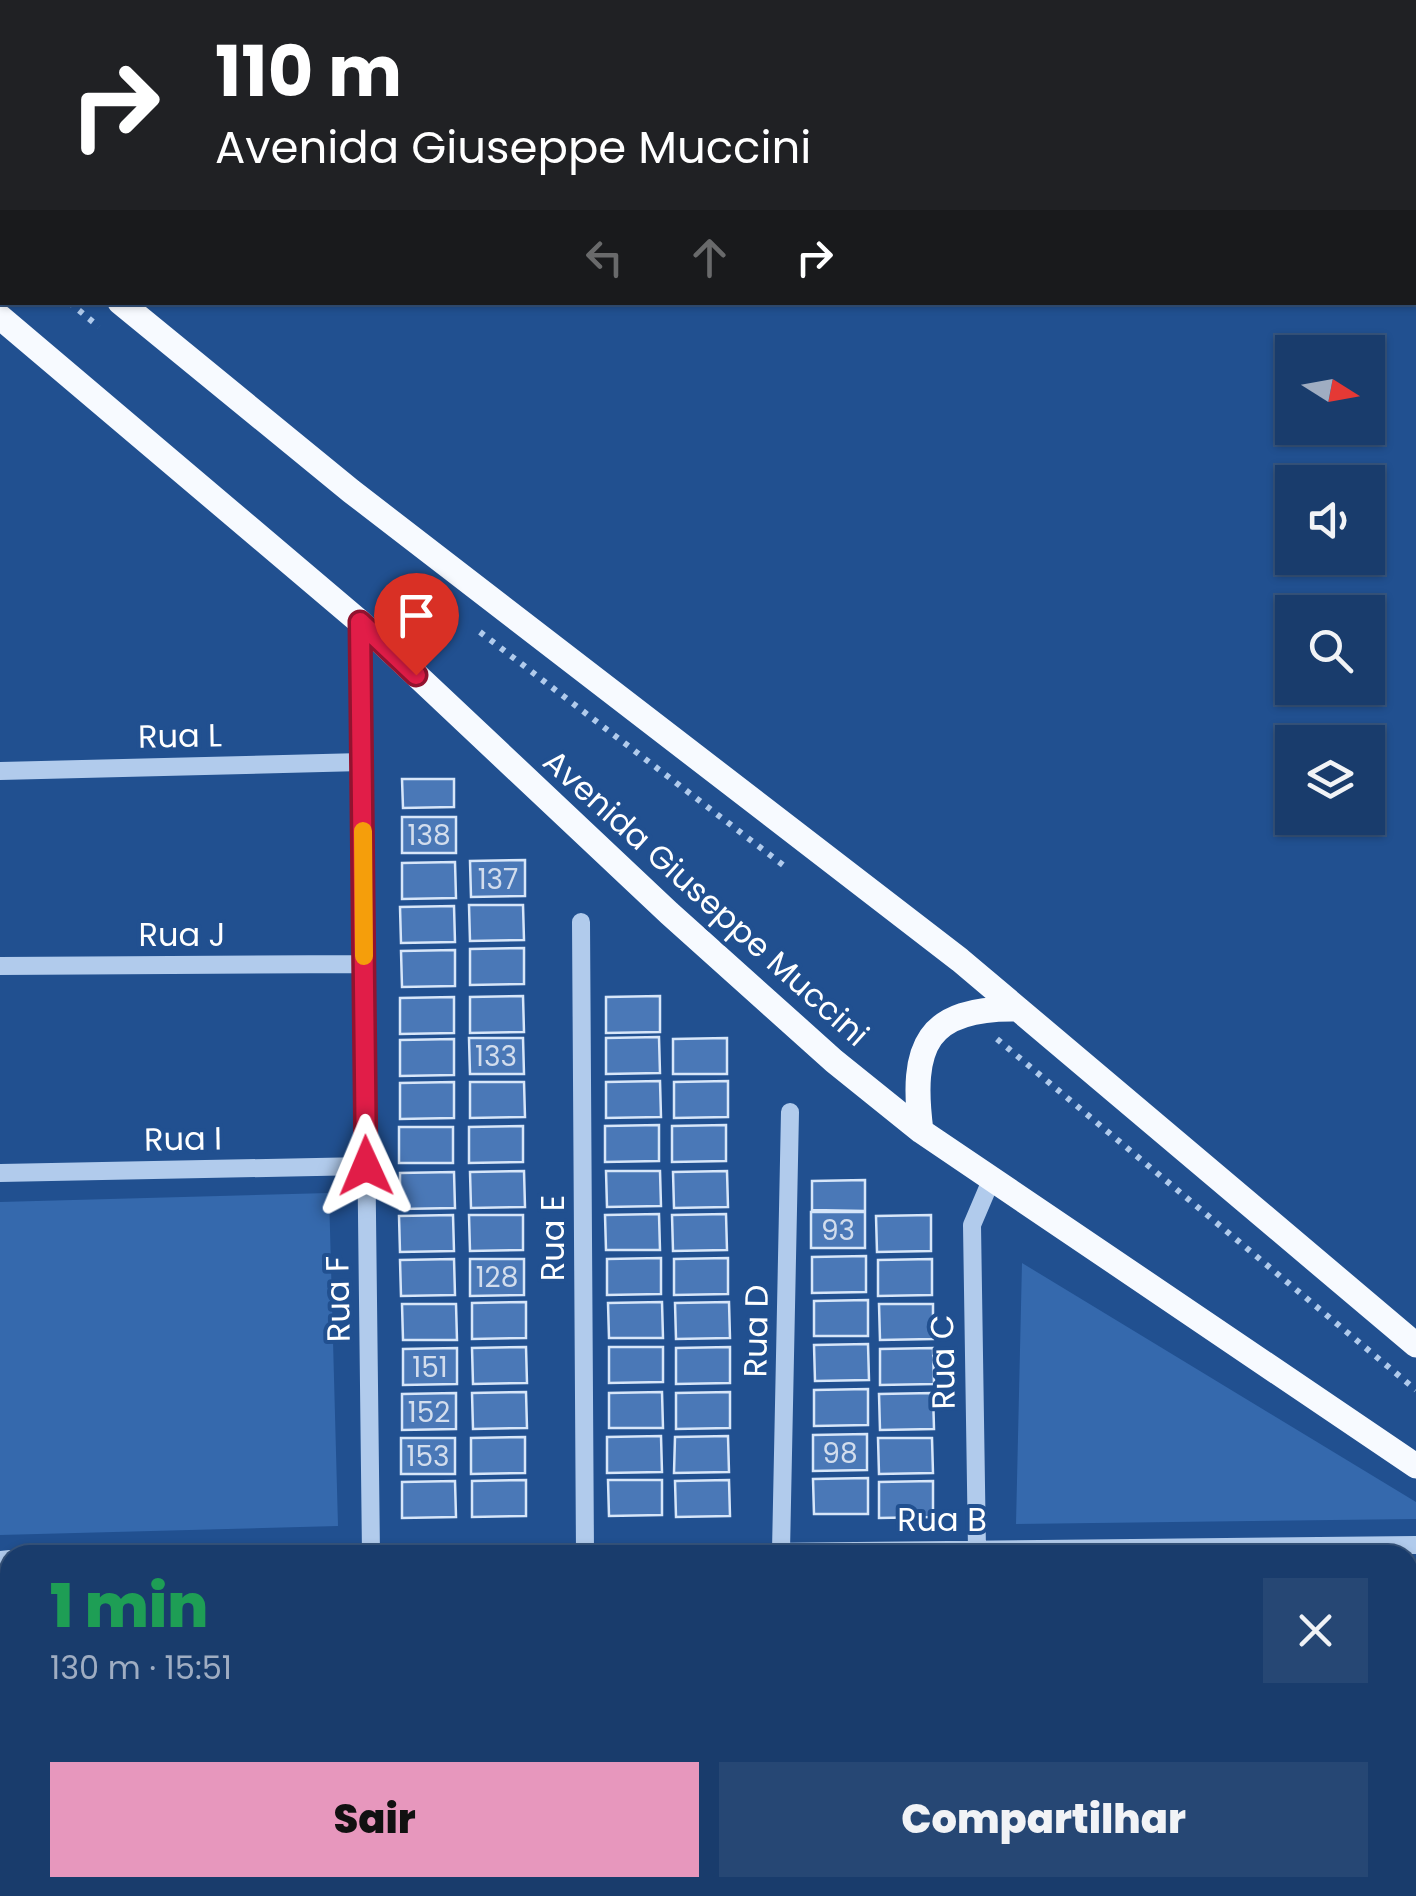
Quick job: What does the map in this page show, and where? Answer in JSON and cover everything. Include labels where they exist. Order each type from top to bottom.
[{"type":"main road","points":[[124,305],[351,491],[1018,1010],[1416,1345]]},
{"type":"main road","name":"Avenida Giuseppe Muccini","points":[[0,317],[360,622],[668,913],[834,1061],[921,1131],[1416,1466]]},
{"type":"main road","points":[[921,1131],[916,1088],[923,1055],[936,1028],[976,1008],[1018,1010]]},
{"type":"street","name":"Rua F","points":[[360,622],[371,1545]]},
{"type":"street","name":"Rua L","points":[[0,771],[362,762]]},
{"type":"street","name":"Rua E","points":[[582,922],[585,1545]]},
{"type":"street","name":"Rua J","points":[[0,966],[364,964]]},
{"type":"street","name":"Rua D","points":[[781,1545],[790,1112]]},
{"type":"street","name":"Rua I","points":[[0,1173],[366,1166]]},
{"type":"street","name":"Rua C","points":[[978,1545],[972,1225],[992,1178]]},
{"type":"path","points":[[73,305],[113,338]]},
{"type":"path","points":[[466,621],[796,875]]},
{"type":"path","points":[[976,1008],[1002,1045],[1416,1390]]},
{"type":"shaded area","points":[[329,1193],[338,1526],[0,1535],[0,1202]]},
{"type":"shaded area","points":[[1022,1263],[1416,1502],[1416,1519],[1016,1524]]},
{"type":"building","points":[[402,779],[454,779],[454,807],[403,808]]},
{"type":"building","points":[[402,817],[456,817],[456,853],[402,853]]},
{"type":"building","points":[[525,860],[525,896],[471,897],[470,861]]},
{"type":"building","points":[[455,862],[456,898],[402,899],[402,863]]},
{"type":"building","points":[[469,905],[523,905],[524,940],[470,941]]},
{"type":"building","points":[[454,906],[455,942],[401,943],[400,907]]},
{"type":"building","points":[[524,948],[524,984],[470,985],[470,949]]},
{"type":"building","points":[[455,950],[455,986],[402,987],[401,951]]},
{"type":"building","points":[[523,996],[524,1032],[470,1033],[470,997]]},
{"type":"building","points":[[660,996],[660,1032],[606,1033],[606,997]]},
{"type":"building","points":[[454,997],[454,1033],[400,1034],[400,998]]},
{"type":"building","points":[[659,1037],[660,1073],[606,1074],[606,1038]]},
{"type":"building","points":[[469,1038],[523,1038],[524,1074],[470,1074]]},
{"type":"building","points":[[727,1038],[727,1074],[673,1074],[673,1039]]},
{"type":"building","points":[[454,1039],[454,1075],[400,1076],[400,1040]]},
{"type":"building","points":[[660,1081],[661,1117],[606,1118],[606,1082]]},
{"type":"building","points":[[728,1081],[728,1117],[674,1118],[674,1082]]},
{"type":"building","points":[[454,1082],[454,1118],[400,1119],[400,1083]]},
{"type":"building","points":[[470,1082],[524,1082],[525,1117],[470,1118]]},
{"type":"building","points":[[659,1125],[659,1161],[605,1162],[605,1126]]},
{"type":"building","points":[[726,1125],[726,1161],[672,1162],[672,1126]]},
{"type":"building","points":[[523,1126],[523,1162],[469,1163],[469,1127]]},
{"type":"building","points":[[399,1127],[453,1127],[453,1163],[399,1163]]},
{"type":"building","points":[[524,1171],[525,1207],[471,1208],[470,1172]]},
{"type":"building","points":[[606,1171],[660,1171],[661,1206],[607,1207]]},
{"type":"building","points":[[727,1171],[728,1207],[674,1208],[673,1172]]},
{"type":"building","points":[[454,1172],[455,1208],[400,1209],[400,1173]]},
{"type":"building","points":[[865,1180],[865,1211],[812,1210],[812,1181]]},
{"type":"building","points":[[811,1212],[865,1212],[865,1248],[811,1248]]},
{"type":"building","points":[[659,1214],[660,1250],[606,1250],[605,1215]]},
{"type":"building","points":[[726,1214],[727,1250],[673,1251],[672,1215]]},
{"type":"building","points":[[453,1215],[454,1251],[400,1252],[399,1216]]},
{"type":"building","points":[[469,1215],[523,1215],[523,1250],[470,1251]]},
{"type":"building","points":[[931,1215],[931,1251],[877,1252],[876,1216]]},
{"type":"building","points":[[866,1256],[866,1292],[812,1293],[812,1257]]},
{"type":"building","points":[[661,1258],[661,1294],[607,1295],[607,1259]]},
{"type":"building","points":[[728,1258],[728,1294],[674,1295],[674,1259]]},
{"type":"building","points":[[454,1259],[455,1295],[401,1296],[400,1260]]},
{"type":"building","points":[[470,1259],[524,1259],[524,1295],[470,1296]]},
{"type":"building","points":[[932,1259],[932,1295],[878,1296],[878,1260]]},
{"type":"building","points":[[868,1300],[868,1336],[814,1336],[814,1301]]},
{"type":"building","points":[[526,1302],[526,1338],[472,1339],[472,1303]]},
{"type":"building","points":[[662,1302],[663,1338],[609,1338],[608,1303]]},
{"type":"building","points":[[729,1302],[730,1338],[676,1339],[675,1303]]},
{"type":"building","points":[[402,1304],[456,1304],[457,1340],[403,1340]]},
{"type":"building","points":[[879,1304],[933,1304],[933,1339],[880,1340]]},
{"type":"building","points":[[868,1344],[869,1380],[815,1381],[814,1345]]},
{"type":"building","points":[[526,1347],[527,1383],[473,1384],[472,1348]]},
{"type":"building","points":[[609,1347],[663,1347],[663,1382],[609,1383]]},
{"type":"building","points":[[730,1347],[730,1383],[676,1384],[676,1348]]},
{"type":"building","points":[[457,1348],[457,1384],[403,1385],[403,1349]]},
{"type":"building","points":[[933,1348],[934,1384],[880,1385],[880,1349]]},
{"type":"building","points":[[868,1389],[868,1425],[814,1426],[814,1390]]},
{"type":"building","points":[[526,1392],[527,1428],[473,1429],[472,1393]]},
{"type":"building","points":[[662,1392],[663,1428],[609,1428],[609,1393]]},
{"type":"building","points":[[730,1392],[730,1428],[676,1429],[676,1393]]},
{"type":"building","points":[[456,1393],[456,1429],[402,1430],[402,1394]]},
{"type":"building","points":[[933,1393],[934,1429],[880,1430],[879,1394]]},
{"type":"building","points":[[867,1434],[867,1470],[813,1471],[813,1435]]},
{"type":"building","points":[[661,1436],[662,1472],[607,1473],[607,1437]]},
{"type":"building","points":[[728,1436],[729,1472],[674,1473],[675,1437]]},
{"type":"building","points":[[525,1437],[525,1473],[471,1474],[471,1438]]},
{"type":"building","points":[[401,1438],[455,1438],[455,1474],[401,1474]]},
{"type":"building","points":[[878,1438],[932,1438],[933,1473],[879,1474]]},
{"type":"building","points":[[868,1478],[868,1514],[814,1514],[813,1479]]},
{"type":"building","points":[[526,1480],[526,1516],[472,1517],[472,1481]]},
{"type":"building","points":[[608,1480],[662,1480],[662,1515],[609,1516]]},
{"type":"building","points":[[729,1480],[730,1516],[676,1517],[675,1481]]},
{"type":"building","points":[[455,1481],[456,1517],[402,1518],[402,1482]]},
{"type":"building","points":[[933,1481],[933,1517],[879,1518],[879,1482]]},
{"type":"slow traffic","points":[[363,831],[364,956]]},
{"type":"route","points":[[366,1166],[360,622],[416,675]]}]
